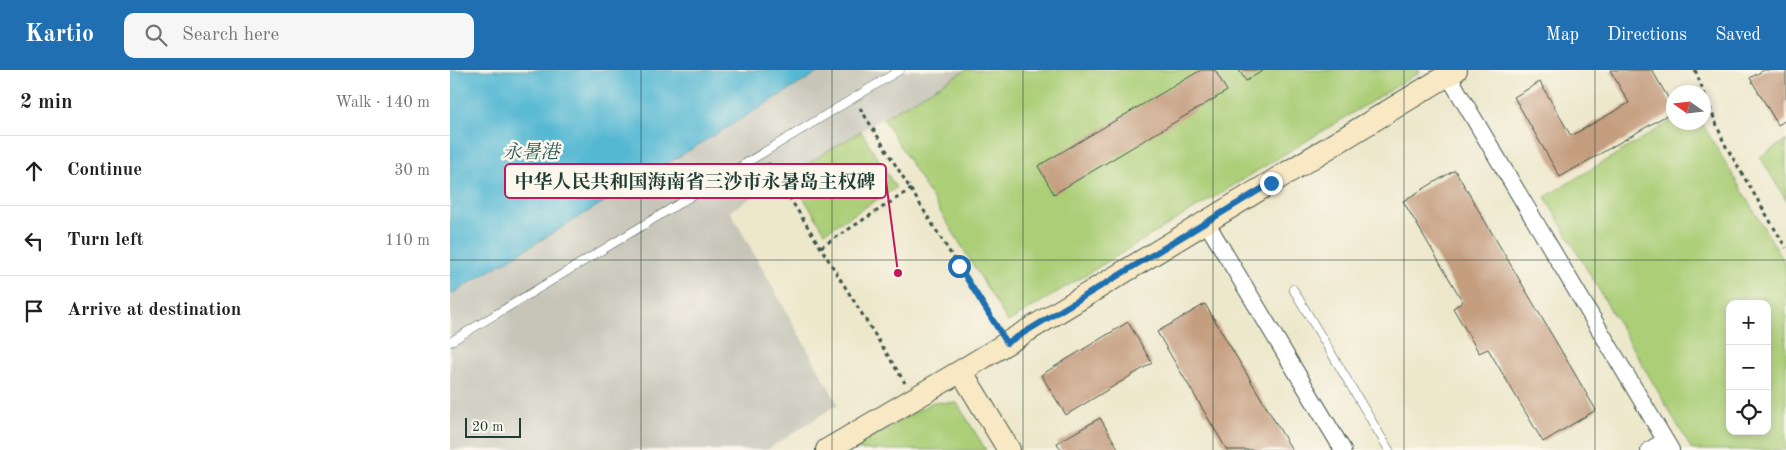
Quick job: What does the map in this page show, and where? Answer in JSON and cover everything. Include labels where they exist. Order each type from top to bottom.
[{"type":"street","points":[[827,450],[961,371],[1449,72],[1668,445],[1649,450]]},
{"type":"street","points":[[1206,222],[1343,450]]},
{"type":"street","points":[[961,371],[1009,450]]},
{"type":"lane","points":[[450,342],[900,70]]},
{"type":"lane","points":[[1293,289],[1388,450]]},
{"type":"path","points":[[1695,70],[1724,143],[1786,248]]},
{"type":"path","points":[[854,98],[1007,343]]},
{"type":"path","points":[[762,153],[915,398]]},
{"type":"path","points":[[821,247],[911,189]]},
{"type":"shaded area","points":[[822,70],[966,70],[730,211],[838,404],[767,450],[450,450],[450,295]]},
{"type":"green space","points":[[966,70],[1419,70],[1420,72],[1008,322],[883,118]]},
{"type":"green space","points":[[1666,124],[1666,130],[1706,130],[1786,265],[1786,450],[1692,450],[1545,197]]},
{"type":"green space","points":[[861,131],[896,188],[825,232],[789,175]]},
{"type":"green space","points":[[1786,140],[1786,200],[1760,157]]},
{"type":"green space","points":[[933,402],[957,403],[986,450],[850,450]]},
{"type":"water","name":"永暑港","points":[[450,70],[822,70],[450,295]]},
{"type":"building","points":[[1201,70],[1215,70],[1227,91],[1054,194],[1038,166]]},
{"type":"building","points":[[1239,70],[1264,70],[1246,81]]},
{"type":"building","points":[[1610,70],[1652,70],[1666,94],[1666,116],[1560,177],[1514,97],[1540,82],[1571,136],[1629,103]]},
{"type":"building","points":[[1764,70],[1786,70],[1786,120],[1778,125],[1750,78]]},
{"type":"building","points":[[1455,170],[1596,410],[1543,442],[1488,349],[1479,353],[1453,308],[1463,302],[1403,201]]},
{"type":"building","points":[[1205,304],[1292,450],[1227,450],[1157,332]]},
{"type":"building","points":[[1128,322],[1152,363],[1066,415],[1041,375]]},
{"type":"building","points":[[1100,418],[1119,450],[1061,450],[1057,443]]},
{"type":"place","name":"中华人民共和国海南省三沙市永暑岛主权碑","points":[[898,273]]},
{"type":"route","points":[[959,266],[1007,343],[1271,183]]}]
